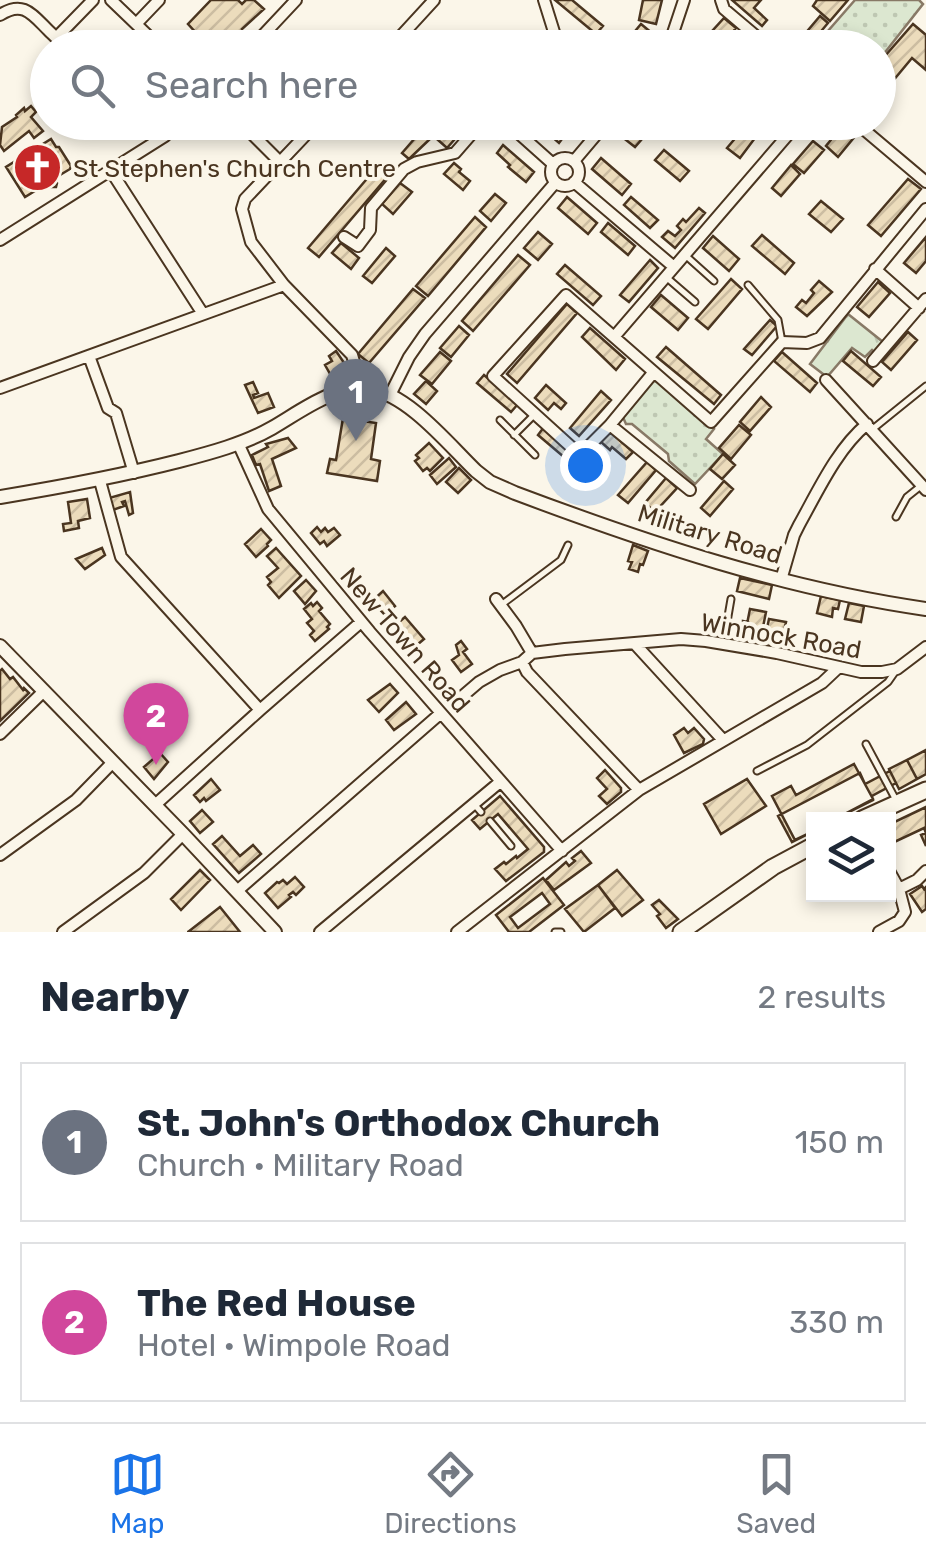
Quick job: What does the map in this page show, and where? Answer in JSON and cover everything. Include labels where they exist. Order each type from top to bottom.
[{"type":"main road","points":[[878,812],[926,790]]},
{"type":"main road","points":[[681,932],[773,867],[806,850]]},
{"type":"street","points":[[63,30],[92,0]]},
{"type":"street","points":[[111,0],[144,30]]},
{"type":"street","points":[[137,23],[159,0]]},
{"type":"street","points":[[268,30],[296,0]]},
{"type":"street","points":[[406,30],[434,0]]},
{"type":"street","points":[[544,0],[553,30]]},
{"type":"street","points":[[674,30],[684,0]]},
{"type":"street","points":[[722,0],[724,9],[749,30]]},
{"type":"street","points":[[0,15],[8,8],[23,8],[49,30]]},
{"type":"street","points":[[0,240],[159,140]]},
{"type":"street","points":[[258,140],[280,162]]},
{"type":"street","points":[[0,497],[100,481],[238,443],[320,400],[362,388],[352,355],[284,286],[251,242],[242,209],[245,200],[301,140]]},
{"type":"street","points":[[344,237],[358,246],[370,230],[371,208],[404,169],[455,153],[466,140]]},
{"type":"street","points":[[527,140],[554,164]]},
{"type":"street","points":[[574,161],[592,140]]},
{"type":"street","points":[[614,338],[784,140]]},
{"type":"street","points":[[877,140],[926,182]]},
{"type":"street","points":[[554,164],[565,159],[574,161]]},
{"type":"street","points":[[554,164],[551,178],[564,186],[574,182],[578,170],[574,161]]},
{"type":"street","points":[[112,170],[203,314]]},
{"type":"street","points":[[574,182],[670,272]]},
{"type":"street","points":[[390,395],[408,357],[425,334],[555,183]]},
{"type":"street","points":[[653,373],[580,454],[493,376],[566,295],[711,422],[782,342],[820,338],[926,208]]},
{"type":"street","points":[[873,360],[922,303],[875,269]]},
{"type":"street","points":[[0,388],[284,286]]},
{"type":"street","points":[[89,356],[108,408],[116,413],[134,473]]},
{"type":"street","points":[[826,380],[924,487]]},
{"type":"street","name":"Military Road","points":[[362,388],[390,395],[413,410],[490,482],[569,513],[687,554],[782,580],[926,609]]},
{"type":"street","points":[[610,424],[690,490]]},
{"type":"street","points":[[782,580],[799,524],[844,450],[857,432],[869,427]]},
{"type":"street","name":"New Town Road","points":[[238,443],[262,502],[562,850]]},
{"type":"street","points":[[100,481],[120,557],[260,710]]},
{"type":"street","points":[[458,700],[479,682],[522,662],[532,653],[498,602]]},
{"type":"street","points":[[155,805],[362,622]]},
{"type":"street","name":"Winnock Road","points":[[532,653],[681,639],[724,640],[862,672],[897,669]]},
{"type":"street","points":[[635,644],[724,740]]},
{"type":"street","points":[[0,646],[275,932]]},
{"type":"street","points":[[897,669],[926,647]]},
{"type":"street","points":[[522,662],[639,790]]},
{"type":"street","points":[[457,932],[639,790],[830,678],[838,666]]},
{"type":"street","points":[[0,734],[44,691]]},
{"type":"street","points":[[237,891],[441,713]]},
{"type":"street","points":[[0,856],[76,800],[113,762]]},
{"type":"street","points":[[320,932],[478,808],[500,782]]},
{"type":"street","points":[[69,930],[144,873],[183,834]]},
{"type":"street","points":[[899,889],[926,871]]},
{"type":"street","points":[[879,932],[904,914],[905,905],[896,883]]},
{"type":"lane","points":[[685,255],[714,281]]},
{"type":"lane","points":[[670,272],[695,302]]},
{"type":"lane","points":[[748,285],[778,320],[782,342]]},
{"type":"lane","points":[[869,427],[926,386]]},
{"type":"lane","points":[[514,435],[535,414]]},
{"type":"lane","points":[[500,420],[535,455]]},
{"type":"lane","points":[[896,516],[908,497],[924,487]]},
{"type":"lane","points":[[498,602],[561,560],[568,545]]},
{"type":"lane","points":[[727,622],[731,599]]},
{"type":"lane","points":[[756,771],[807,745],[888,682],[897,669]]},
{"type":"lane","points":[[866,744],[897,803]]},
{"type":"lane","points":[[490,821],[511,846]]},
{"type":"green space","points":[[855,0],[919,0],[923,4],[896,38],[896,30],[829,30]]},
{"type":"green space","points":[[848,314],[883,342],[865,357],[852,348],[827,377],[810,364]]},
{"type":"green space","points":[[658,381],[714,429],[706,439],[723,454],[695,484],[669,461],[668,454],[632,424],[626,424],[622,415],[647,383]]},
{"type":"building","points":[[211,0],[238,0],[242,4],[254,0],[264,9],[243,30],[194,30],[188,24]]},
{"type":"building","points":[[555,0],[572,0],[603,26],[591,30]]},
{"type":"building","points":[[643,0],[662,0],[656,24],[639,20]]},
{"type":"building","points":[[732,0],[761,0],[754,8],[767,20],[762,26]]},
{"type":"building","points":[[817,0],[848,0],[830,21],[813,6]]},
{"type":"building","points":[[820,16],[828,23],[822,30],[808,30]]},
{"type":"building","points":[[724,18],[736,28],[734,30],[713,30]]},
{"type":"building","points":[[913,24],[926,35],[926,70],[912,58],[896,77],[896,43]]},
{"type":"building","points":[[30,107],[30,132],[4,151],[0,145],[2,127],[24,108],[25,111]]},
{"type":"building","name":"St Stephen's Church Centre","points":[[49,140],[71,166],[55,178],[56,187],[48,183],[25,197],[6,167]]},
{"type":"building","points":[[413,140],[429,140],[409,159],[402,153]]},
{"type":"building","points":[[438,140],[454,140],[447,148]]},
{"type":"building","points":[[734,140],[754,140],[740,158],[727,148]]},
{"type":"building","points":[[831,140],[852,140],[838,157],[826,146]]},
{"type":"building","points":[[813,141],[824,150],[804,173],[793,164]]},
{"type":"building","points":[[503,145],[534,172],[526,182],[497,153]]},
{"type":"building","points":[[664,150],[689,171],[680,181],[655,160]]},
{"type":"building","points":[[601,158],[631,184],[622,195],[592,169]]},
{"type":"building","points":[[454,163],[470,181],[463,190],[444,174]]},
{"type":"building","points":[[791,165],[800,174],[781,196],[772,188]]},
{"type":"building","points":[[377,167],[388,176],[319,257],[308,248]]},
{"type":"building","points":[[908,179],[921,189],[881,236],[868,225]]},
{"type":"building","points":[[400,183],[412,192],[393,214],[382,204]]},
{"type":"building","points":[[495,194],[506,203],[491,221],[480,211]]},
{"type":"building","points":[[567,197],[597,223],[588,234],[558,208]]},
{"type":"building","points":[[631,197],[658,220],[650,228],[624,205]]},
{"type":"building","points":[[821,201],[843,219],[831,232],[809,214]]},
{"type":"building","points":[[699,208],[705,213],[675,248],[662,237],[668,231],[675,236],[683,219],[686,222]]},
{"type":"building","points":[[475,217],[486,227],[428,296],[416,286]]},
{"type":"building","points":[[608,223],[635,246],[628,255],[601,232]]},
{"type":"building","points":[[538,232],[552,244],[538,260],[524,248]]},
{"type":"building","points":[[762,235],[794,263],[785,274],[752,246]]},
{"type":"building","points":[[713,236],[739,259],[729,271],[703,248]]},
{"type":"building","points":[[926,237],[926,261],[916,273],[904,263]]},
{"type":"building","points":[[341,243],[359,258],[351,269],[332,253]]},
{"type":"building","points":[[386,248],[395,256],[372,283],[363,276]]},
{"type":"building","points":[[518,255],[530,265],[473,331],[462,321]]},
{"type":"building","points":[[650,260],[658,268],[629,302],[620,295]]},
{"type":"building","points":[[565,265],[601,296],[593,305],[557,274]]},
{"type":"building","points":[[731,279],[742,289],[708,329],[696,319]]},
{"type":"building","points":[[819,281],[832,292],[807,316],[796,307],[802,300],[806,303]]},
{"type":"building","points":[[878,282],[890,293],[869,317],[857,307]]},
{"type":"building","points":[[413,289],[425,298],[369,363],[358,354]]},
{"type":"building","points":[[661,295],[688,318],[678,330],[651,307]]},
{"type":"building","points":[[567,304],[577,313],[517,383],[507,374]]},
{"type":"building","points":[[770,320],[777,326],[752,355],[744,349]]},
{"type":"building","points":[[459,326],[469,335],[451,357],[440,348]]},
{"type":"building","points":[[590,328],[625,359],[616,370],[582,337]]},
{"type":"building","points":[[908,332],[917,340],[891,370],[882,362]]},
{"type":"building","points":[[666,347],[721,395],[714,404],[657,357]]},
{"type":"building","points":[[336,351],[349,370],[333,379],[325,365],[332,361],[329,356]]},
{"type":"building","points":[[851,351],[881,377],[873,386],[843,361]]},
{"type":"building","points":[[440,352],[451,361],[432,384],[420,375]]},
{"type":"building","points":[[782,352],[817,383],[810,392],[774,361]]},
{"type":"building","points":[[484,375],[518,404],[511,412],[477,383]]},
{"type":"building","points":[[426,381],[437,391],[426,404],[414,394]]},
{"type":"building","points":[[253,382],[258,393],[254,398],[268,393],[274,407],[258,413],[245,385]]},
{"type":"building","points":[[546,385],[566,403],[561,409],[554,403],[548,410],[535,398]]},
{"type":"building","points":[[601,391],[611,400],[579,436],[570,428]]},
{"type":"building","points":[[761,397],[771,407],[750,431],[740,422]]},
{"type":"building","points":[[343,418],[376,423],[371,459],[380,461],[377,481],[327,473],[330,459],[336,460]]},
{"type":"building","points":[[739,425],[751,435],[731,459],[719,448]]},
{"type":"building","points":[[544,427],[584,461],[578,469],[538,435]]},
{"type":"building","points":[[610,432],[633,452],[626,459],[601,442]]},
{"type":"building","points":[[288,438],[296,448],[272,459],[281,486],[269,491],[260,464],[256,465],[252,455],[268,447],[266,444]]},
{"type":"building","points":[[429,443],[443,458],[430,471],[423,471],[415,461],[419,458],[416,455]]},
{"type":"building","points":[[723,454],[735,465],[722,479],[710,469]]},
{"type":"building","points":[[449,458],[456,467],[437,484],[430,475]]},
{"type":"building","points":[[647,462],[656,470],[628,503],[618,495]]},
{"type":"building","points":[[459,468],[471,480],[458,493],[446,482]]},
{"type":"building","points":[[666,478],[677,488],[655,512],[645,503]]},
{"type":"building","points":[[724,481],[733,489],[710,516],[701,508]]},
{"type":"building","points":[[130,492],[133,513],[129,515],[125,501],[124,506],[113,510],[109,498]]},
{"type":"building","points":[[87,499],[90,518],[78,521],[79,528],[64,531],[63,524],[71,523],[68,502]]},
{"type":"building","points":[[317,527],[321,532],[334,528],[340,535],[327,546],[324,541],[320,544],[311,533]]},
{"type":"building","points":[[261,529],[271,540],[256,557],[245,544]]},
{"type":"building","points":[[633,545],[648,551],[638,572],[629,569]]},
{"type":"building","points":[[102,548],[105,555],[85,569],[76,559]]},
{"type":"building","points":[[276,548],[301,576],[279,598],[268,585],[271,582],[267,577],[278,568],[267,556]]},
{"type":"building","points":[[740,578],[772,585],[769,599],[737,591]]},
{"type":"building","points":[[306,580],[316,591],[305,604],[294,591]]},
{"type":"building","points":[[383,591],[395,606],[385,615],[372,601]]},
{"type":"building","points":[[821,596],[840,600],[832,617],[817,613]]},
{"type":"building","points":[[317,602],[330,624],[315,641],[310,635],[314,631],[307,623],[312,619],[304,609]]},
{"type":"building","points":[[849,603],[864,606],[861,622],[845,619]]},
{"type":"building","points":[[750,609],[766,612],[760,642],[744,639]]},
{"type":"building","points":[[405,617],[424,639],[411,650],[392,628]]},
{"type":"building","points":[[769,619],[786,622],[781,645],[764,642]]},
{"type":"building","points":[[717,621],[743,625],[743,621],[748,622],[744,639],[715,634]]},
{"type":"building","points":[[461,641],[472,664],[461,672],[452,660],[459,655],[456,645]]},
{"type":"building","points":[[0,671],[29,693],[0,721]]},
{"type":"building","points":[[390,684],[398,693],[379,712],[368,700]]},
{"type":"building","points":[[406,702],[416,714],[394,730],[386,720]]},
{"type":"building","points":[[684,728],[688,733],[694,728],[704,739],[703,744],[684,753],[674,735]]},
{"type":"building","points":[[926,750],[926,774],[917,779],[907,760]]},
{"type":"building","points":[[160,753],[168,762],[154,779],[144,767]]},
{"type":"building","points":[[907,760],[917,779],[899,789],[889,769]]},
{"type":"building","points":[[854,764],[873,799],[848,812],[806,812],[806,835],[795,840],[772,796],[791,786],[796,795]]},
{"type":"building","points":[[605,770],[621,788],[607,804],[599,796],[607,789],[597,778]]},
{"type":"building","points":[[890,771],[896,783],[849,812],[806,812],[806,835],[792,842],[778,816],[860,773],[865,784]]},
{"type":"building","points":[[211,779],[220,790],[200,802],[194,795]]},
{"type":"building","points":[[747,779],[766,806],[721,834],[704,804]]},
{"type":"building","points":[[500,796],[544,847],[544,852],[506,881],[495,869],[528,849],[498,814],[480,829],[472,820]]},
{"type":"building","points":[[926,807],[926,833],[924,828],[896,841],[896,821]]},
{"type":"building","points":[[202,810],[213,822],[200,833],[190,821]]},
{"type":"building","points":[[222,836],[240,856],[253,845],[261,854],[239,873],[213,844]]},
{"type":"building","points":[[581,851],[591,863],[554,890],[546,880],[566,862],[569,866]]},
{"type":"building","points":[[200,870],[210,880],[181,910],[171,899]]},
{"type":"building","points":[[617,870],[643,900],[622,916],[598,885]]},
{"type":"building","points":[[295,877],[304,887],[296,895],[289,895],[278,908],[265,893],[277,882],[283,880],[287,884]]},
{"type":"building","points":[[543,878],[564,905],[529,932],[509,932],[496,915]],"holes":[[[542,893],[550,904],[518,928],[510,917]]]},
{"type":"building","points":[[598,885],[615,908],[584,932],[565,909]]},
{"type":"building","points":[[926,887],[926,909],[922,912],[910,894]]},
{"type":"building","points":[[659,900],[678,919],[666,928],[652,905]]},
{"type":"building","points":[[220,907],[240,932],[188,932]]},
{"type":"place","name":"St Stephen's Church Centre","points":[[38,168]]},
{"type":"place","name":"St. John's Orthodox Church","points":[[356,441]]},
{"type":"place","name":"The Red House","points":[[156,765]]}]
